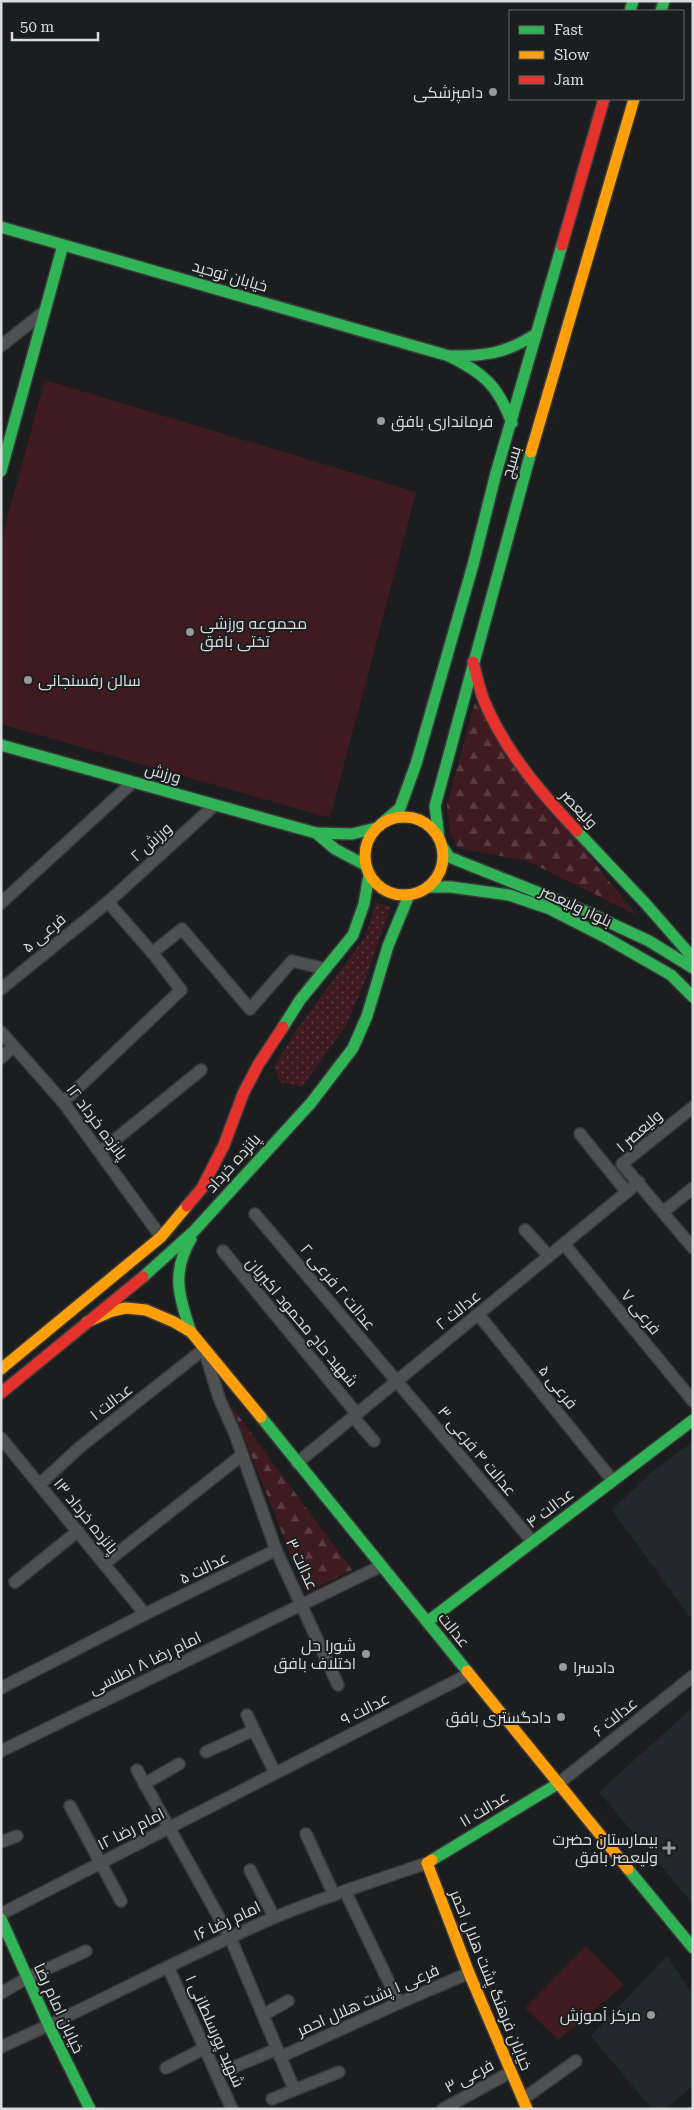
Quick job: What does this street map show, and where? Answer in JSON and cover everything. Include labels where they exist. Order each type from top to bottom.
[{"type":"main road","name":"بسیج","points":[[440,842],[435,806],[473,662],[486,566],[501,507],[512,423],[604,100]]},
{"type":"main road","name":"بسیج","points":[[379,826],[400,808],[408,790],[486,566],[501,507],[634,100]]},
{"type":"main road","name":"خیابان توحید","points":[[1,227],[449,356]]},
{"type":"main road","points":[[1,472],[63,245]]},
{"type":"main road","points":[[449,356],[496,355],[518,346],[536,334]]},
{"type":"main road","points":[[449,356],[474,368],[488,379],[503,397],[512,423]]},
{"type":"main road","name":"ولیعصر","points":[[473,662],[484,702],[504,740],[539,790],[645,903],[693,958]]},
{"type":"main road","name":"ورزش","points":[[1,745],[316,833],[352,834],[379,826]]},
{"type":"main road","points":[[440,842],[444,857],[436,878],[428,887],[409,895],[397,895],[386,891],[376,884],[367,870],[366,845],[379,826],[396,817],[413,818],[428,825],[440,842],[449,857],[586,912],[649,941],[693,968]]},
{"type":"main road","name":"ورزش","points":[[316,833],[367,870]]},
{"type":"main road","name":"پانزده خرداد","points":[[1,1369],[161,1238],[202,1188],[224,1144],[243,1094],[258,1066],[300,1000],[353,936],[364,904],[367,870]]},
{"type":"main road","name":"بلوار ولیعصر","points":[[428,887],[451,887],[509,895],[550,909],[603,936],[671,975],[693,997]]},
{"type":"main road","name":"پانزده خرداد","points":[[1,1393],[157,1265],[195,1230],[311,1103],[353,1048],[367,1016],[388,946],[409,895]]},
{"type":"main road","name":"عدالت","points":[[211,1213],[184,1249],[178,1275],[179,1300],[191,1332],[693,1948]]},
{"type":"main road","name":"عدالت","points":[[87,1322],[118,1309],[148,1309],[172,1320],[191,1332]]},
{"type":"main road","name":"عدالت ۴","points":[[427,1622],[693,1420]]},
{"type":"main road","name":"عدالت ۱۱","points":[[426,1863],[558,1783]]},
{"type":"main road","name":"خیابان فرهنگ پشت هلال احمر","points":[[426,1863],[469,1973],[525,2104]]},
{"type":"main road","name":"خیابان امام رضا","points":[[1,1919],[49,2026],[90,2109]]},
{"type":"street","points":[[1,346],[45,311]]},
{"type":"street","points":[[1,903],[133,782]]},
{"type":"street","name":"ورزش ۲","points":[[108,902],[215,805]]},
{"type":"street","points":[[63,1102],[181,990],[108,902]]},
{"type":"street","name":"فرعی ۵","points":[[1,989],[108,902]]},
{"type":"street","points":[[152,953],[182,929],[250,1009],[292,961],[326,970]]},
{"type":"street","name":"پانزده خرداد ۱۲","points":[[1,1032],[63,1102],[161,1238]]},
{"type":"street","points":[[1,1058],[14,1047]]},
{"type":"street","points":[[100,1152],[202,1070]]},
{"type":"street","name":"ولیعصر ۱","points":[[638,1182],[622,1164],[693,1107]]},
{"type":"street","points":[[580,1134],[627,1192]]},
{"type":"street","points":[[638,1182],[693,1248]]},
{"type":"street","name":"عدالت ۲","points":[[297,1463],[638,1182]]},
{"type":"street","points":[[663,1212],[693,1188]]},
{"type":"street","name":"عدالت ۲ فرعی ۲","points":[[255,1214],[396,1381]]},
{"type":"street","points":[[525,1230],[548,1256]]},
{"type":"street","name":"فرعی ۷","points":[[564,1244],[693,1401]]},
{"type":"street","name":"شهید حاج محمود اکبریان","points":[[222,1251],[374,1441]]},
{"type":"street","name":"فرعی ۵","points":[[478,1314],[613,1481]]},
{"type":"street","name":"عدالت ۳","points":[[204,1349],[219,1398],[242,1455],[276,1550],[303,1605],[338,1685]]},
{"type":"street","name":"عدالت ۱","points":[[40,1484],[80,1447],[204,1349]]},
{"type":"street","name":"عدالت ۴ فرعی ۳","points":[[396,1381],[532,1542]]},
{"type":"street","name":"پانزده خرداد ۱۳","points":[[1,1438],[146,1614]]},
{"type":"street","points":[[104,1564],[242,1455]]},
{"type":"street","points":[[15,1582],[78,1531]]},
{"type":"street","name":"عدالت ۵","points":[[1,1688],[276,1550]]},
{"type":"street","name":"امام رضا ۸ اطلسی","points":[[1,1751],[381,1566]]},
{"type":"street","name":"عدالت ۹","points":[[275,1773],[469,1674]]},
{"type":"street","name":"عدالت ۶","points":[[558,1783],[693,1676]]},
{"type":"street","points":[[247,1714],[275,1773]]},
{"type":"street","points":[[206,1752],[254,1730]]},
{"type":"street","points":[[144,1784],[179,1764]]},
{"type":"street","points":[[137,1770],[230,1937],[294,2089]]},
{"type":"street","name":"امام رضا ۱۲","points":[[1,1914],[275,1773]]},
{"type":"street","points":[[70,1806],[102,1862],[121,1901]]},
{"type":"street","points":[[306,1834],[334,1895]]},
{"type":"street","points":[[1,1842],[17,1836]]},
{"type":"street","name":"امام رضا ۱۶","points":[[1,2047],[49,2026],[230,1937],[334,1895],[426,1863]]},
{"type":"street","points":[[250,1870],[274,1918]]},
{"type":"street","points":[[345,1891],[399,2002]]},
{"type":"street","points":[[1,1993],[86,1951]]},
{"type":"street","name":"شهید پورسلطانی ۱","points":[[168,1966],[232,2109]]},
{"type":"street","name":"فرعی ۱ پشت هلال احمر","points":[[217,2074],[279,2053],[469,1973]]},
{"type":"street","points":[[263,2015],[288,2001]]},
{"type":"street","points":[[166,2068],[205,2048]]},
{"type":"street","points":[[525,2104],[576,2061]]},
{"type":"street","points":[[272,2100],[294,2089],[339,2072]]},
{"type":"street","name":"فرعی ۳","points":[[443,2109],[511,2072]]},
{"type":"shaded area","points":[[693,1442],[693,1621],[612,1510],[655,1469]]},
{"type":"shaded area","name":"بیمارستان حضرت ولیعصر بافق","points":[[693,1707],[693,1904],[599,1792]]},
{"type":"shaded area","name":"مرکز آموزش","points":[[667,1956],[693,1995],[693,2086],[665,2109],[652,2109],[591,2036]]},
{"type":"green space","name":"مجموعه ورزشی تختی بافق","points":[[45,380],[416,492],[330,818],[1,724],[1,540]]},
{"type":"green space","points":[[475,702],[607,879],[637,915],[527,861],[458,848],[450,833],[447,805]]},
{"type":"green space","points":[[376,903],[391,907],[361,991],[345,1027],[302,1087],[280,1082],[274,1067],[295,1032],[365,937]]},
{"type":"green space","points":[[232,1407],[352,1570],[306,1593]]},
{"type":"green space","points":[[586,1946],[624,1985],[558,2040],[525,2008]]},
{"type":"traffic: fast","points":[[630,10],[633,1]]},
{"type":"traffic: fast","points":[[661,10],[664,1]]},
{"type":"traffic: fast","points":[[1,227],[449,356]]},
{"type":"traffic: fast","points":[[1,471],[63,245]]},
{"type":"traffic: fast","points":[[381,824],[400,808],[416,764],[473,565],[496,473],[562,245]]},
{"type":"traffic: fast","points":[[512,423],[501,399],[488,382],[472,368],[449,356],[484,354],[504,350],[536,334]]},
{"type":"traffic: fast","points":[[439,838],[435,806],[531,452]]},
{"type":"traffic: fast","points":[[1,745],[316,833],[352,834],[376,828]]},
{"type":"traffic: fast","points":[[577,831],[645,903],[693,958]]},
{"type":"traffic: fast","points":[[316,833],[335,849],[365,865]]},
{"type":"traffic: fast","points":[[442,846],[449,857],[587,912],[649,941],[693,968]]},
{"type":"traffic: fast","points":[[283,1027],[300,1000],[353,935],[364,904],[369,875]]},
{"type":"traffic: fast","points":[[428,887],[451,887],[509,895],[550,909],[603,936],[671,975],[693,997]]},
{"type":"traffic: fast","points":[[143,1277],[195,1230],[311,1103],[353,1048],[367,1016],[388,946],[409,895]]},
{"type":"traffic: fast","points":[[191,1239],[185,1251],[179,1274],[180,1296],[191,1332]]},
{"type":"traffic: fast","points":[[261,1417],[467,1671]]},
{"type":"traffic: fast","points":[[427,1622],[693,1420]]},
{"type":"traffic: fast","points":[[432,1860],[559,1783]]},
{"type":"traffic: fast","points":[[628,1869],[693,1948]]},
{"type":"traffic: fast","points":[[1,1919],[49,2026],[90,2109]]},
{"type":"traffic: slow","points":[[531,452],[634,100]]},
{"type":"traffic: slow","points":[[404,817],[419,820],[432,828],[440,841],[443,856],[440,871],[432,884],[419,892],[404,895],[389,892],[376,884],[368,871],[365,856],[368,841],[376,828],[389,820],[404,817]]},
{"type":"traffic: slow","points":[[1,1369],[161,1237],[187,1206]]},
{"type":"traffic: slow","points":[[87,1322],[112,1311],[126,1308],[146,1310],[174,1322],[191,1332],[261,1417]]},
{"type":"traffic: slow","points":[[467,1671],[628,1869]]},
{"type":"traffic: slow","points":[[432,1860],[427,1863],[469,1973],[527,2109]]},
{"type":"traffic: jam","points":[[562,245],[604,100]]},
{"type":"traffic: jam","points":[[473,662],[483,698],[503,738],[525,771],[577,831]]},
{"type":"traffic: jam","points":[[187,1206],[202,1188],[224,1145],[243,1094],[258,1065],[283,1027]]},
{"type":"traffic: jam","points":[[1,1393],[143,1277]]},
{"type":"place","name":"دامپزشکی","points":[[493,92]]},
{"type":"place","name":"فرمانداری بافق","points":[[381,421]]},
{"type":"place","name":"مجموعه ورزشی تختی بافق","points":[[190,632]]},
{"type":"place","name":"سالن رفسنجانی","points":[[28,680]]},
{"type":"place","name":"شورا حل اختلاف بافق","points":[[366,1654]]},
{"type":"place","name":"دادسرا","points":[[563,1667]]},
{"type":"place","name":"دادگستری بافق","points":[[561,1717]]},
{"type":"place","name":"بیمارستان حضرت ولیعصر بافق","points":[[669,1848]]},
{"type":"place","name":"مرکز آموزش","points":[[651,2015]]}]
